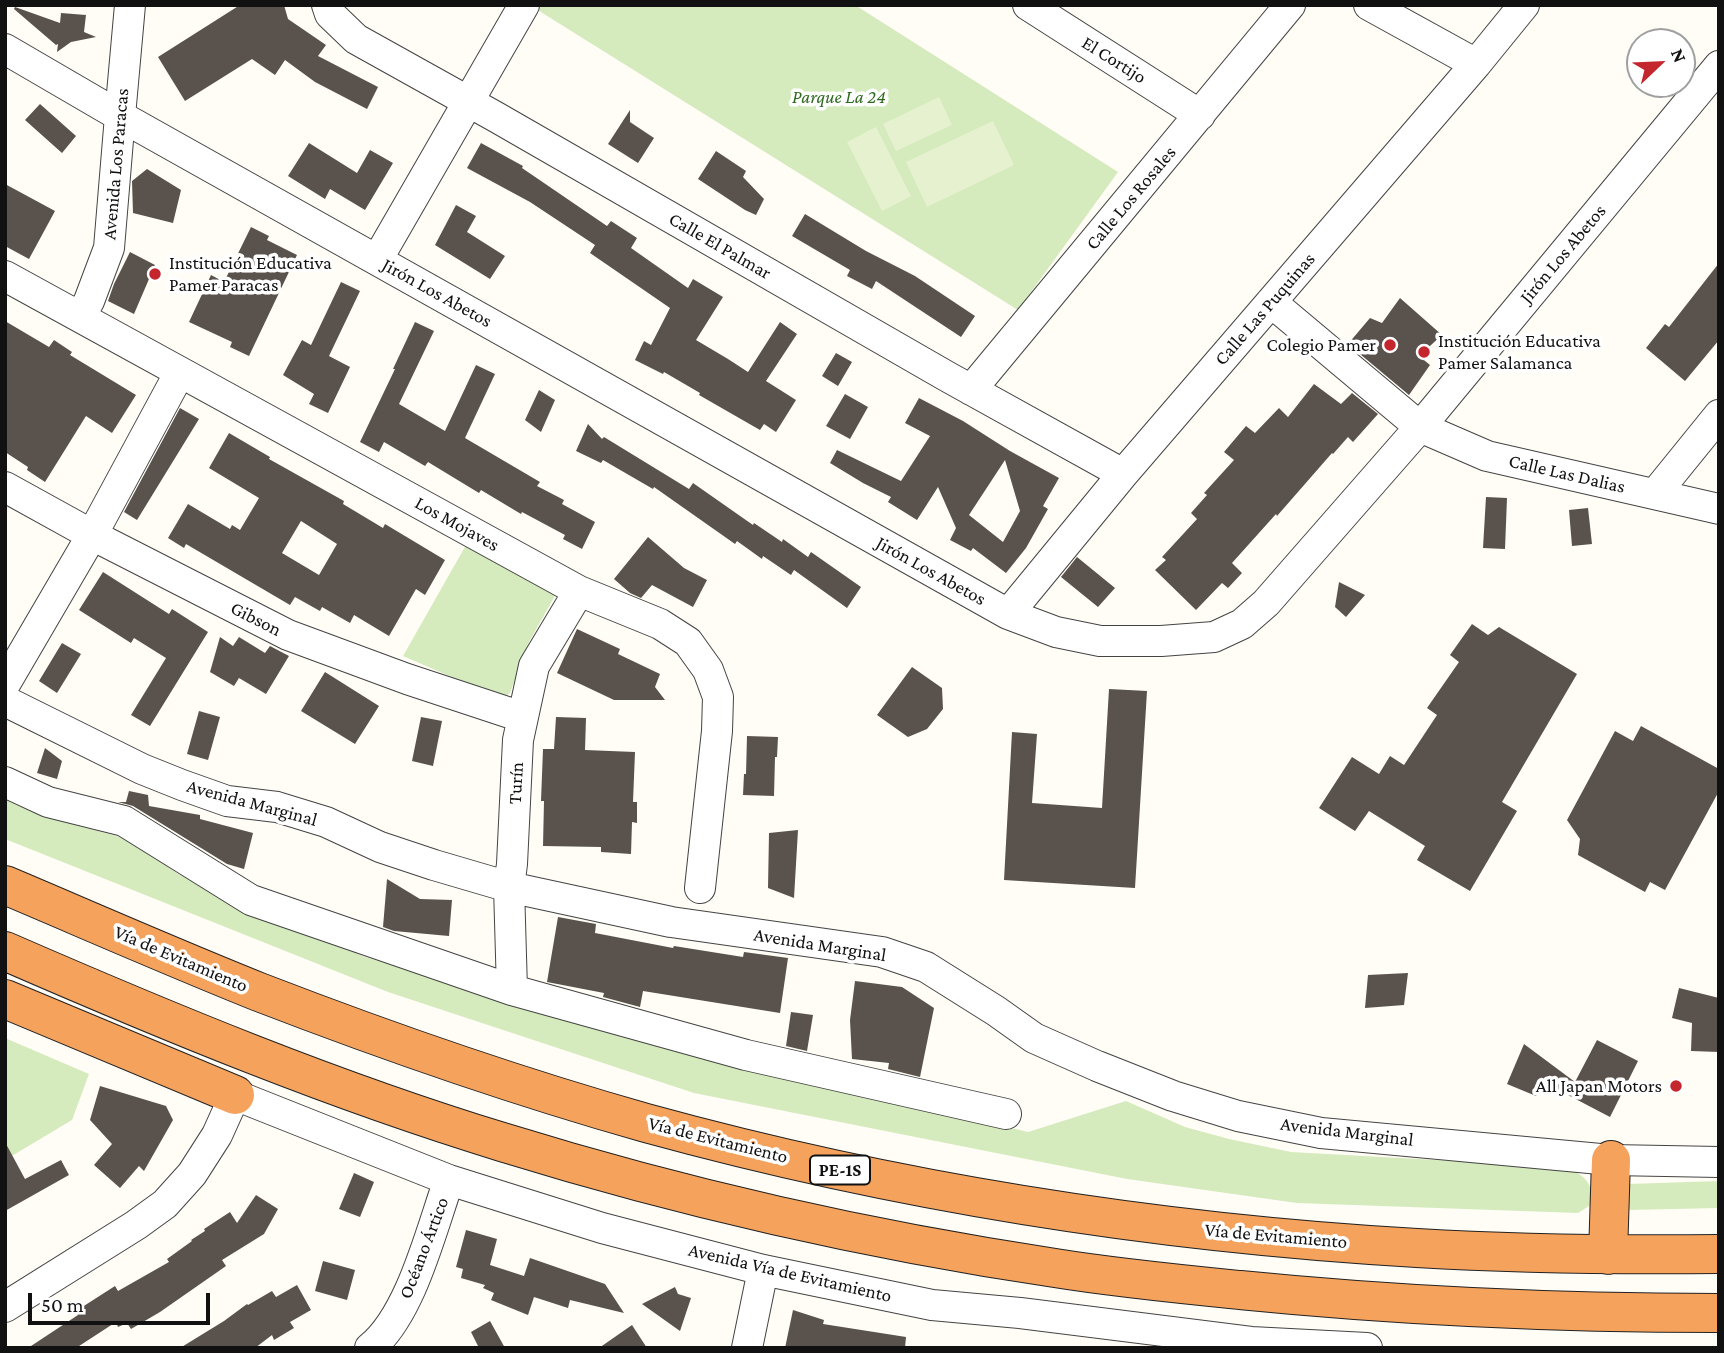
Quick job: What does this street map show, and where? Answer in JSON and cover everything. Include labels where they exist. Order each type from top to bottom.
[{"type":"highway","name":"Vía de Evitamiento","points":[[5,885],[256,990],[429,1054],[645,1122],[819,1166],[1021,1205],[1232,1233],[1418,1248],[1608,1255],[1711,1249]]},
{"type":"highway","points":[[5,951],[194,1032],[394,1107],[606,1172],[810,1223],[1057,1269],[1316,1298],[1529,1311],[1719,1313]]},
{"type":"highway","points":[[5,999],[236,1095]]},
{"type":"highway","points":[[1608,1255],[1611,1160]]},
{"type":"street","name":"Avenida Los Paracas","points":[[80,317],[109,247],[131,5]]},
{"type":"street","name":"Calle El Palmar","points":[[327,5],[330,14],[356,39],[1123,474]]},
{"type":"street","points":[[377,260],[524,5]]},
{"type":"street","name":"El Cortijo","points":[[1028,5],[1200,115]]},
{"type":"street","name":"Calle Los Rosales","points":[[971,390],[1290,5]]},
{"type":"street","points":[[1369,5],[1476,64]]},
{"type":"street","name":"Calle Las Puquinas","points":[[1008,614],[1123,474],[1524,5]]},
{"type":"street","name":"Jirón Los Abetos","points":[[5,49],[1008,614],[1056,632],[1100,640],[1161,641],[1214,637],[1242,624],[1266,603],[1420,427],[1719,66]]},
{"type":"street","name":"Los Mojaves","points":[[5,276],[579,591],[660,624],[688,642],[708,670],[718,697],[717,731],[700,888]]},
{"type":"street","name":"Calle Las Dalias","points":[[1271,302],[1420,427],[1487,456],[1719,509]]},
{"type":"street","points":[[5,684],[92,535],[180,372]]},
{"type":"street","points":[[1655,494],[1719,415]]},
{"type":"street","name":"Gibson","points":[[5,487],[92,535],[288,635],[522,717]]},
{"type":"street","name":"Turín","points":[[512,990],[509,887],[518,740],[534,666],[579,591]]},
{"type":"street","name":"Avenida Marginal","points":[[5,701],[182,786],[227,801],[277,807],[314,818],[380,847],[509,887],[671,922],[881,953],[926,967],[1034,1038],[1173,1096],[1238,1116],[1321,1133],[1611,1160],[1719,1162]]},
{"type":"street","points":[[5,782],[48,802],[124,821],[251,900],[512,990],[746,1055],[1006,1114]]},
{"type":"street","points":[[5,1307],[165,1204],[192,1174],[217,1135],[236,1095]]},
{"type":"street","name":"Avenida Vía de Evitamiento","points":[[236,1095],[449,1180],[601,1228],[763,1270],[932,1305],[1020,1313],[1251,1345],[1367,1348]]},
{"type":"street","name":"Océano Ártico","points":[[370,1348],[378,1341],[404,1303],[449,1180]]},
{"type":"street","points":[[747,1348],[763,1270]]},
{"type":"green space","name":"Parque La 24","points":[[538,5],[855,5],[1118,172],[1018,310],[536,9]]},
{"type":"green space","points":[[939,97],[952,125],[896,151],[883,124]]},
{"type":"green space","points":[[993,121],[1014,165],[927,207],[906,162]]},
{"type":"green space","points":[[876,127],[911,196],[882,211],[847,142]]},
{"type":"green space","points":[[470,538],[557,592],[529,642],[510,693],[502,699],[403,656]]},
{"type":"green space","points":[[5,799],[76,825],[131,840],[178,874],[365,957],[690,1049],[1028,1132],[1126,1101],[1185,1127],[1291,1152],[1564,1167],[1586,1180],[1591,1190],[1592,1204],[1578,1213],[1297,1203],[1127,1179],[694,1093],[388,992],[5,839]]},
{"type":"green space","points":[[5,1038],[89,1074],[72,1120],[5,1160]]},
{"type":"green space","points":[[1719,1181],[1719,1208],[1627,1210],[1629,1184]]},
{"type":"building","points":[[240,5],[284,5],[288,19],[326,45],[318,56],[378,87],[367,109],[315,82],[285,60],[275,75],[252,59],[185,101],[158,57]]},
{"type":"building","points":[[15,7],[60,23],[61,13],[86,15],[84,32],[96,37],[71,42],[57,52],[58,44],[14,9]]},
{"type":"building","points":[[40,104],[76,136],[62,153],[25,120]]},
{"type":"building","points":[[630,110],[630,122],[654,138],[638,163],[608,144]]},
{"type":"building","points":[[309,143],[357,173],[370,150],[393,163],[365,210],[330,189],[325,199],[288,176]]},
{"type":"building","points":[[481,143],[523,166],[522,168],[607,226],[611,221],[637,238],[631,248],[688,288],[693,279],[723,297],[696,340],[748,372],[780,322],[797,334],[766,381],[796,400],[776,432],[764,424],[760,430],[664,372],[663,374],[635,360],[644,341],[651,345],[670,308],[590,253],[595,245],[530,202],[467,168]]},
{"type":"building","points":[[716,151],[746,171],[743,177],[764,199],[756,215],[698,179]]},
{"type":"building","points":[[147,169],[181,190],[173,223],[133,213],[132,181]]},
{"type":"building","points":[[5,184],[55,211],[29,259],[5,246]]},
{"type":"building","points":[[456,205],[476,216],[467,232],[505,256],[490,279],[435,245]]},
{"type":"building","points":[[805,214],[866,251],[915,276],[975,316],[961,337],[876,281],[872,289],[847,276],[850,270],[792,236]]},
{"type":"building","points":[[251,227],[269,236],[267,240],[297,255],[249,356],[230,347],[232,342],[189,322],[211,275],[224,282]]},
{"type":"building","points":[[130,252],[155,265],[134,314],[108,301]]},
{"type":"building","points":[[1719,263],[1719,340],[1685,381],[1646,348],[1665,324],[1669,327]]},
{"type":"building","points":[[341,282],[360,291],[329,356],[350,367],[328,413],[309,404],[314,394],[283,375],[302,340],[311,345]]},
{"type":"building","name":"Colegio Pamer","points":[[1400,298],[1442,335],[1419,356],[1430,365],[1409,395],[1348,344],[1370,318],[1382,323]]},
{"type":"building","points":[[5,321],[49,347],[54,340],[72,352],[70,355],[136,395],[112,433],[86,416],[45,482],[5,452]]},
{"type":"building","points":[[415,322],[434,331],[399,404],[445,431],[476,365],[495,374],[465,438],[540,482],[537,486],[564,500],[562,504],[595,522],[582,549],[563,539],[565,535],[522,512],[521,514],[481,490],[479,493],[428,462],[425,466],[384,442],[379,452],[360,442]]},
{"type":"building","points":[[836,353],[852,362],[838,386],[822,376]]},
{"type":"building","points":[[1314,384],[1341,404],[1352,393],[1378,414],[1353,442],[1348,437],[1332,453],[1232,563],[1242,573],[1228,588],[1222,583],[1196,610],[1155,570],[1166,560],[1162,557],[1197,519],[1191,513],[1207,495],[1204,493],[1234,460],[1224,452],[1246,426],[1255,433],[1279,408],[1288,417]]},
{"type":"building","points":[[539,390],[555,400],[541,432],[525,420]]},
{"type":"building","points":[[845,394],[868,407],[850,439],[826,426]]},
{"type":"building","points":[[919,398],[1059,478],[1043,506],[1048,509],[1026,548],[1006,573],[973,548],[971,551],[950,540],[956,528],[938,487],[917,520],[888,502],[891,497],[830,463],[837,450],[901,481],[930,436],[905,423]],"holes":[[[1005,460],[1020,511],[1003,542],[969,515]]]},
{"type":"building","points":[[180,408],[199,419],[137,520],[124,512]]},
{"type":"building","points":[[588,424],[602,439],[604,437],[689,489],[693,483],[753,525],[754,523],[782,542],[783,539],[808,557],[811,552],[861,587],[847,608],[794,570],[791,575],[737,541],[735,544],[654,487],[653,489],[603,460],[601,463],[576,451]]},
{"type":"building","points":[[229,433],[344,501],[343,504],[383,528],[385,524],[445,560],[425,595],[416,589],[389,636],[354,615],[350,623],[322,607],[320,611],[295,597],[290,605],[186,544],[184,548],[168,538],[188,504],[230,529],[232,525],[240,530],[259,498],[209,468]],"holes":[[[301,521],[337,544],[319,575],[282,553]]]},
{"type":"building","points":[[1486,497],[1507,498],[1505,549],[1483,548]]},
{"type":"building","points":[[1588,508],[1592,544],[1572,546],[1569,510]]},
{"type":"building","points":[[648,537],[684,568],[707,580],[693,607],[652,585],[641,598],[630,593],[614,579]]},
{"type":"building","points":[[1077,557],[1115,588],[1098,607],[1061,577]]},
{"type":"building","points":[[103,572],[169,614],[172,609],[208,632],[150,726],[131,715],[166,658],[134,638],[131,643],[79,610]]},
{"type":"building","points":[[1339,582],[1365,595],[1346,617],[1335,607]]},
{"type":"building","points":[[1472,624],[1488,635],[1499,627],[1577,674],[1502,802],[1517,811],[1470,891],[1417,860],[1425,846],[1369,811],[1355,831],[1319,808],[1352,757],[1379,774],[1390,756],[1404,765],[1437,715],[1427,708],[1459,662],[1450,655]]},
{"type":"building","points":[[577,629],[620,649],[618,654],[660,674],[655,687],[665,700],[614,700],[557,673]]},
{"type":"building","points":[[220,637],[233,646],[239,637],[265,653],[270,646],[289,656],[266,694],[239,678],[234,686],[210,672]]},
{"type":"building","points":[[62,643],[81,654],[57,693],[39,681]]},
{"type":"building","points":[[912,667],[942,688],[943,709],[927,729],[908,737],[877,715]]},
{"type":"building","points":[[325,672],[379,706],[355,744],[301,711]]},
{"type":"building","points":[[1109,689],[1147,691],[1135,888],[1004,880],[1012,732],[1037,734],[1032,803],[1102,808]]},
{"type":"building","points":[[199,711],[220,717],[208,760],[187,754]]},
{"type":"building","points":[[421,717],[442,721],[433,766],[412,761]]},
{"type":"building","points":[[556,717],[586,718],[585,750],[635,752],[633,802],[637,802],[637,823],[632,822],[631,854],[601,852],[601,847],[543,846],[543,749],[554,749]]},
{"type":"building","points":[[1641,726],[1719,769],[1719,791],[1665,890],[1650,882],[1645,892],[1578,855],[1580,839],[1567,820],[1615,731],[1633,741]]},
{"type":"building","points":[[747,736],[778,737],[774,796],[743,795]]},
{"type":"building","points":[[45,748],[62,761],[57,779],[37,773]]},
{"type":"building","points":[[129,791],[148,795],[149,806],[200,815],[200,819],[253,833],[244,869],[227,864],[133,806],[118,802],[126,802]]},
{"type":"building","points":[[798,830],[794,898],[768,888],[769,833]]},
{"type":"building","points":[[387,879],[420,899],[452,900],[449,936],[394,931],[383,927]]},
{"type":"building","points":[[558,917],[596,924],[595,933],[673,948],[674,946],[743,957],[744,952],[788,958],[780,1013],[643,991],[640,1007],[603,997],[604,993],[547,982]]},
{"type":"building","points":[[1408,973],[1404,1005],[1365,1008],[1368,975]]},
{"type":"building","points":[[855,981],[902,987],[934,1008],[920,1077],[888,1069],[889,1063],[852,1059],[850,1020]]},
{"type":"building","points":[[1679,988],[1719,998],[1719,1052],[1691,1051],[1692,1023],[1672,1018]]},
{"type":"building","points":[[791,1012],[813,1015],[807,1051],[786,1046]]},
{"type":"building","points":[[1597,1040],[1638,1061],[1610,1117],[1545,1083],[1536,1096],[1507,1084],[1524,1044],[1575,1082]]},
{"type":"building","points":[[100,1086],[166,1106],[173,1120],[144,1171],[139,1166],[120,1188],[94,1165],[112,1144],[90,1120]]},
{"type":"building","points":[[5,1142],[25,1179],[61,1160],[69,1175],[5,1211]]},
{"type":"building","points":[[354,1173],[374,1182],[360,1217],[339,1209]]},
{"type":"building","points":[[256,1195],[278,1209],[264,1234],[222,1260],[226,1266],[160,1312],[131,1329],[127,1323],[118,1327],[116,1322],[76,1348],[28,1348],[78,1315],[76,1311],[115,1286],[118,1291],[169,1262],[167,1259],[230,1212],[237,1223]]},
{"type":"building","points":[[466,1230],[497,1239],[490,1265],[524,1276],[530,1258],[605,1284],[624,1313],[570,1300],[568,1308],[534,1297],[528,1315],[491,1300],[494,1293],[483,1288],[485,1285],[461,1278],[463,1269],[456,1267]]},
{"type":"building","points":[[323,1261],[355,1270],[347,1300],[315,1291]]},
{"type":"building","points":[[297,1285],[311,1310],[290,1322],[294,1328],[274,1340],[272,1335],[255,1348],[180,1348],[247,1304],[272,1291],[276,1297]]},
{"type":"building","points":[[675,1287],[678,1294],[691,1298],[680,1331],[642,1304]]},
{"type":"building","points":[[793,1310],[824,1320],[823,1324],[906,1337],[905,1348],[785,1348]]},
{"type":"building","points":[[490,1321],[505,1348],[479,1348],[471,1332]]},
{"type":"building","points":[[632,1325],[647,1348],[599,1348]]},
{"type":"place","name":"Institución Educativa Pamer Paracas","points":[[155,274]]},
{"type":"place","name":"Colegio Pamer","points":[[1390,345]]},
{"type":"place","name":"Institución Educativa Pamer Salamanca","points":[[1424,352]]},
{"type":"place","name":"All Japan Motors","points":[[1676,1086]]}]
